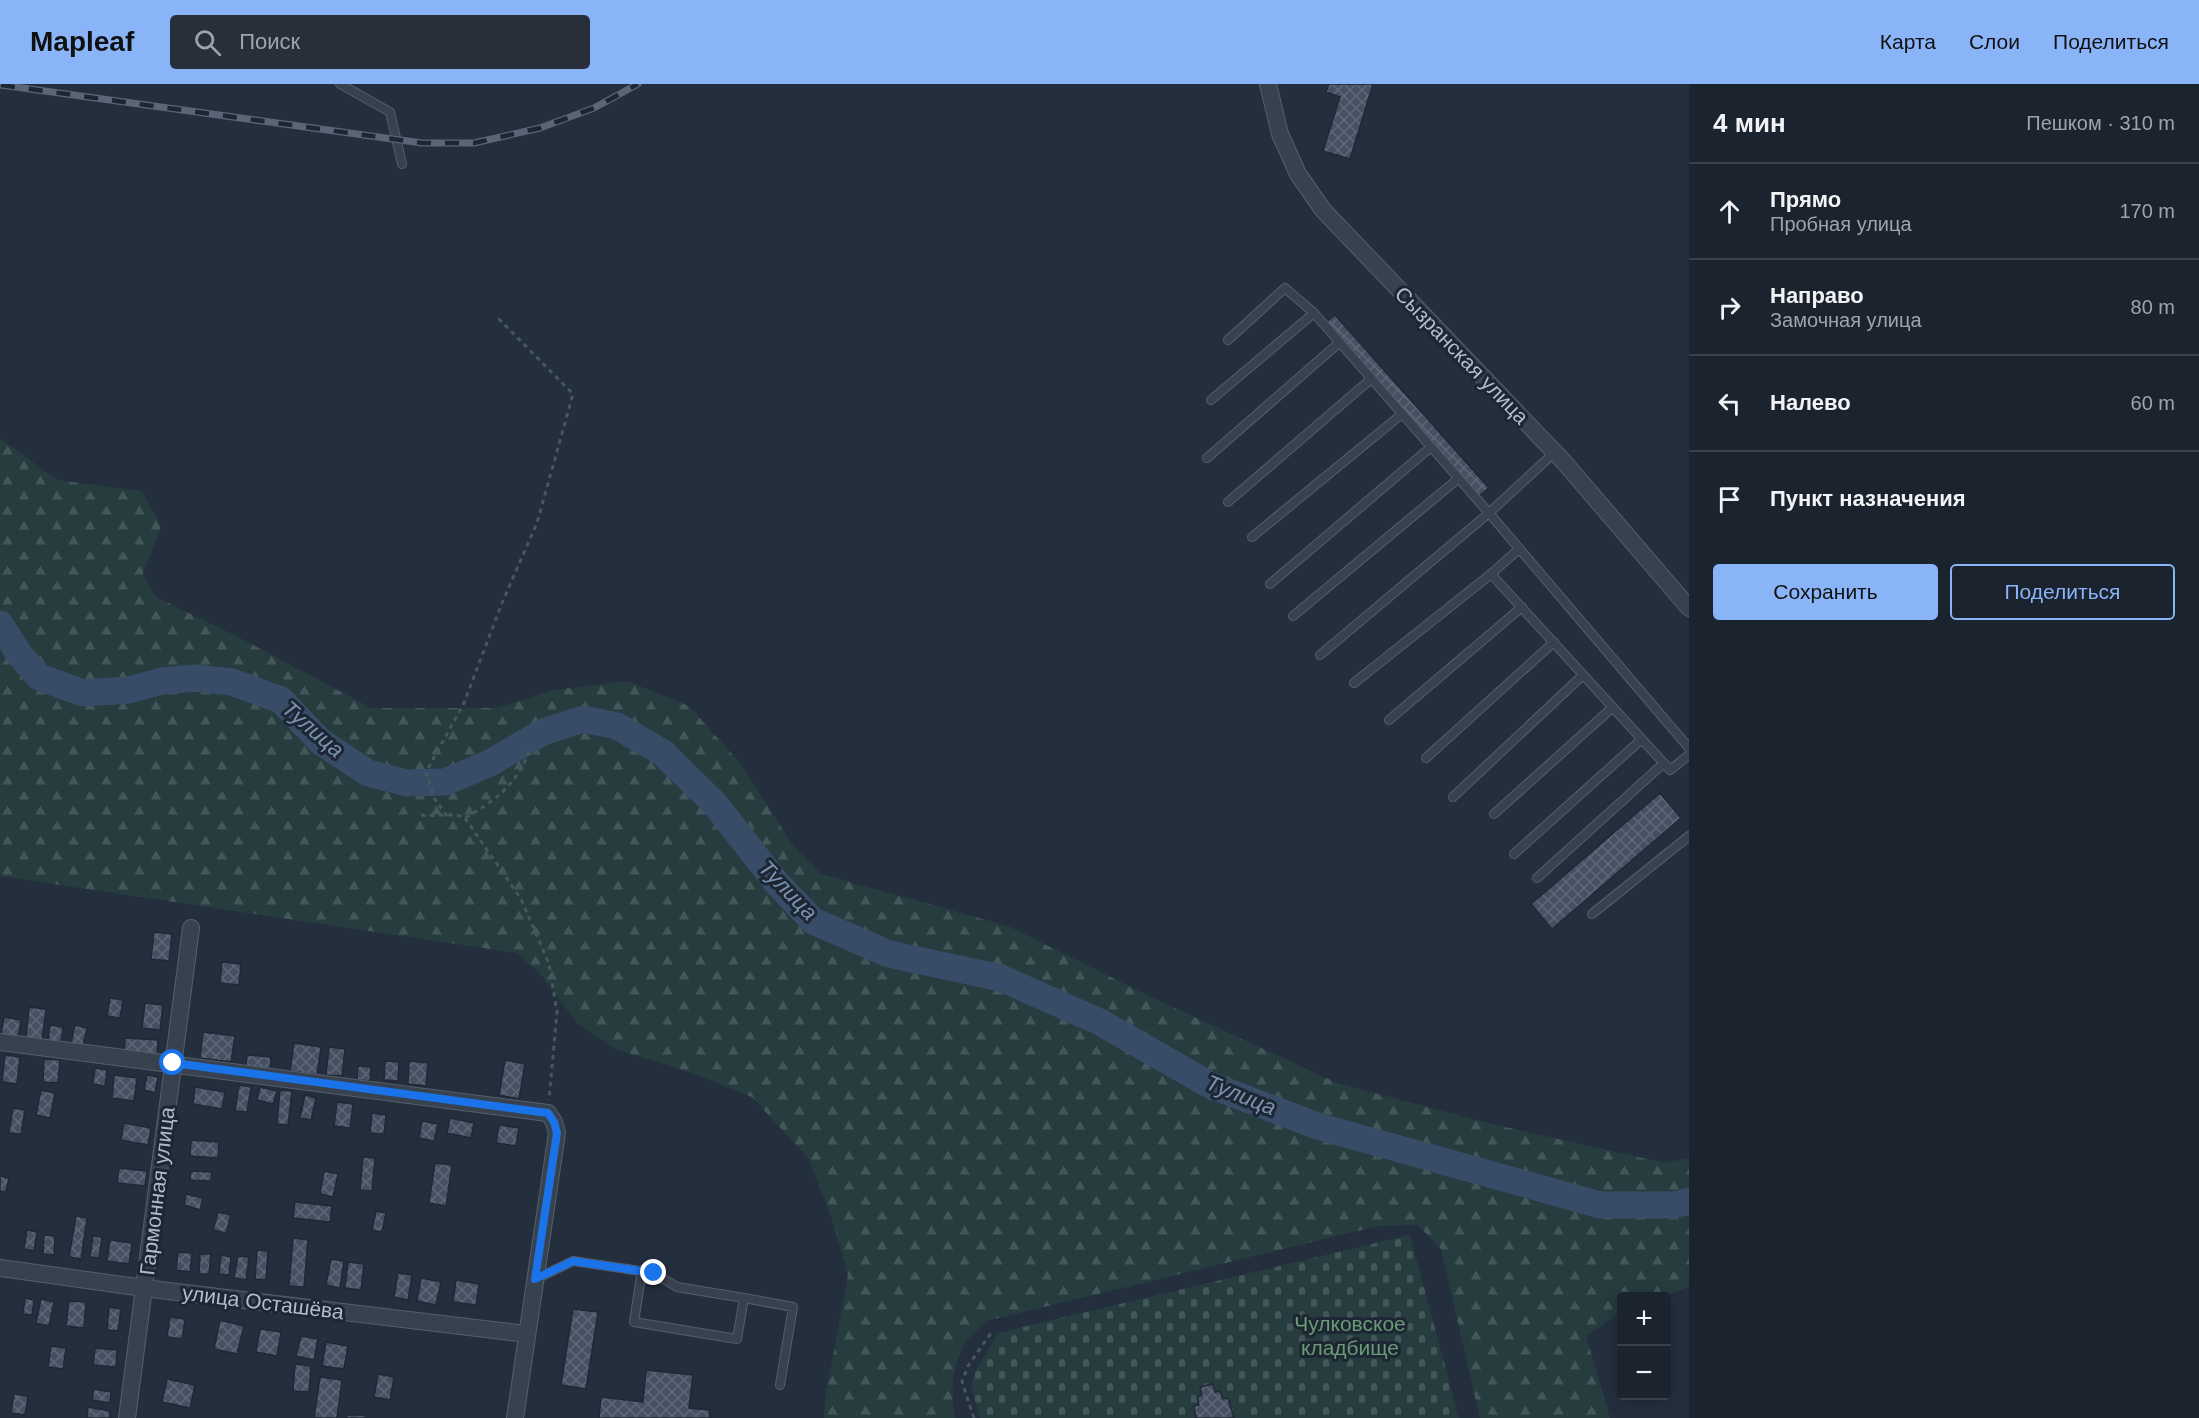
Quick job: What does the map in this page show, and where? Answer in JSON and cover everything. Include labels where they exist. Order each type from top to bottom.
[{"type":"street","name":"Сызранская улица","points":[[1268,84],[1280,134],[1298,174],[1323,210],[1555,452],[1689,608]]},
{"type":"street","name":"Гармонная улица","points":[[127,1418],[191,928]]},
{"type":"street","points":[[0,1042],[548,1113],[557,1133],[515,1418]]},
{"type":"street","name":"улица Осташёва","points":[[0,1268],[144,1288],[527,1334]]},
{"type":"lane","points":[[340,84],[390,112],[402,164]]},
{"type":"lane","points":[[1228,340],[1285,288],[1314,313],[1459,478],[1689,748]]},
{"type":"lane","points":[[1211,400],[1314,313]]},
{"type":"lane","points":[[1207,458],[1340,342]]},
{"type":"lane","points":[[1228,502],[1371,379]]},
{"type":"lane","points":[[1252,537],[1402,414]]},
{"type":"lane","points":[[1270,584],[1431,447]]},
{"type":"lane","points":[[1320,655],[1489,513],[1555,452]]},
{"type":"lane","points":[[1293,616],[1459,478]]},
{"type":"lane","points":[[1353,683],[1491,574],[1519,549]]},
{"type":"lane","points":[[1491,574],[1670,770],[1689,755]]},
{"type":"lane","points":[[1389,720],[1521,607]]},
{"type":"lane","points":[[1426,758],[1554,642]]},
{"type":"lane","points":[[1453,797],[1583,675]]},
{"type":"lane","points":[[1494,814],[1613,707]]},
{"type":"lane","points":[[1514,854],[1642,739]]},
{"type":"lane","points":[[1537,879],[1664,763]]},
{"type":"lane","points":[[1592,914],[1689,836]]},
{"type":"lane","points":[[535,1279],[573,1261],[642,1270],[654,1273],[677,1287],[793,1307],[780,1384]]},
{"type":"lane","points":[[642,1270],[634,1322],[737,1339],[744,1298]]},
{"type":"path","points":[[447,816],[434,798],[426,772],[464,703],[502,603],[537,523],[573,394],[498,318]]},
{"type":"path","points":[[465,818],[483,808],[508,788],[521,771],[529,752]]},
{"type":"path","points":[[422,815],[435,817],[459,814],[465,818],[521,899],[549,964],[557,1012],[548,1113]]},
{"type":"path","points":[[974,1418],[962,1382],[968,1366],[991,1333]]},
{"type":"green space","points":[[0,438],[57,480],[142,491],[161,526],[143,574],[156,597],[238,637],[371,708],[497,708],[554,690],[627,681],[689,706],[741,764],[792,844],[821,874],[1008,926],[1149,996],[1337,1083],[1496,1125],[1665,1163],[1689,1158],[1689,1287],[1671,1293],[1617,1292],[1617,1315],[1586,1336],[1610,1418],[1480,1418],[1441,1249],[1418,1225],[1378,1226],[986,1321],[965,1343],[956,1364],[952,1391],[955,1418],[824,1418],[825,1400],[848,1275],[832,1220],[809,1159],[752,1097],[695,1074],[615,1049],[576,1022],[539,972],[516,953],[0,876]]},
{"type":"green space","name":"Чулковское кладбище","points":[[1410,1235],[1459,1418],[980,1418],[971,1385],[976,1370],[998,1333]]},
{"type":"building","points":[[1329,84],[1373,84],[1350,159],[1323,151],[1340,97],[1326,92]]},
{"type":"building","points":[[1335,315],[1489,488],[1479,496],[1325,323]]},
{"type":"building","points":[[1660,793],[1681,818],[1552,929],[1531,904]]},
{"type":"building","points":[[154,932],[172,934],[169,961],[151,959]]},
{"type":"building","points":[[222,962],[241,964],[239,985],[220,983]]},
{"type":"building","points":[[110,998],[123,1000],[120,1018],[107,1016]]},
{"type":"building","points":[[145,1003],[163,1005],[160,1030],[142,1028]]},
{"type":"building","points":[[29,1007],[46,1009],[42,1040],[26,1038]]},
{"type":"building","points":[[4,1017],[21,1020],[18,1038],[1,1035]]},
{"type":"building","points":[[50,1025],[63,1027],[61,1042],[48,1040]]},
{"type":"building","points":[[75,1025],[87,1028],[83,1046],[71,1043]]},
{"type":"building","points":[[203,1032],[235,1036],[231,1062],[200,1058]]},
{"type":"building","points":[[125,1038],[158,1040],[157,1055],[124,1052]]},
{"type":"building","points":[[294,1043],[321,1047],[317,1075],[290,1071]]},
{"type":"building","points":[[329,1047],[345,1049],[342,1076],[326,1075]]},
{"type":"building","points":[[5,1055],[20,1057],[17,1084],[2,1082]]},
{"type":"building","points":[[247,1055],[271,1057],[270,1069],[246,1067]]},
{"type":"building","points":[[44,1059],[60,1060],[58,1083],[43,1082]]},
{"type":"building","points":[[505,1060],[525,1064],[519,1099],[499,1095]]},
{"type":"building","points":[[385,1061],[399,1062],[398,1081],[384,1080]]},
{"type":"building","points":[[409,1061],[428,1063],[426,1086],[408,1084]]},
{"type":"building","points":[[358,1066],[371,1067],[370,1081],[357,1080]]},
{"type":"building","points":[[95,1068],[107,1070],[105,1086],[93,1084]]},
{"type":"building","points":[[114,1075],[137,1078],[134,1101],[112,1098]]},
{"type":"building","points":[[147,1075],[158,1077],[155,1093],[144,1090]]},
{"type":"building","points":[[239,1085],[251,1087],[247,1112],[235,1111]]},
{"type":"building","points":[[195,1087],[225,1092],[222,1109],[193,1104]]},
{"type":"building","points":[[260,1087],[277,1091],[273,1104],[257,1100]]},
{"type":"building","points":[[41,1090],[55,1093],[50,1118],[36,1115]]},
{"type":"building","points":[[280,1090],[292,1091],[288,1125],[277,1124]]},
{"type":"building","points":[[305,1095],[316,1098],[311,1120],[300,1118]]},
{"type":"building","points":[[337,1102],[353,1104],[350,1128],[334,1126]]},
{"type":"building","points":[[13,1108],[25,1110],[21,1134],[9,1133]]},
{"type":"building","points":[[372,1113],[386,1115],[384,1134],[370,1133]]},
{"type":"building","points":[[450,1118],[474,1123],[471,1138],[447,1133]]},
{"type":"building","points":[[422,1121],[438,1124],[434,1141],[419,1138]]},
{"type":"building","points":[[124,1123],[151,1128],[148,1145],[121,1140]]},
{"type":"building","points":[[499,1125],[519,1128],[516,1146],[496,1143]]},
{"type":"building","points":[[191,1140],[219,1142],[218,1158],[190,1156]]},
{"type":"building","points":[[363,1157],[375,1158],[372,1191],[360,1190]]},
{"type":"building","points":[[435,1163],[452,1165],[446,1206],[429,1203]]},
{"type":"building","points":[[119,1168],[147,1171],[145,1186],[117,1183]]},
{"type":"building","points":[[191,1171],[212,1172],[211,1181],[190,1180]]},
{"type":"building","points":[[324,1171],[338,1174],[333,1197],[320,1194]]},
{"type":"building","points":[[0,1176],[9,1178],[6,1192],[0,1191]]},
{"type":"building","points":[[186,1194],[203,1198],[200,1210],[184,1205]]},
{"type":"building","points":[[295,1202],[332,1206],[330,1222],[293,1218]]},
{"type":"building","points":[[376,1211],[386,1213],[382,1232],[372,1230]]},
{"type":"building","points":[[218,1212],[231,1215],[226,1233],[213,1230]]},
{"type":"building","points":[[76,1216],[87,1218],[81,1259],[69,1257]]},
{"type":"building","points":[[27,1230],[37,1232],[34,1251],[24,1249]]},
{"type":"building","points":[[44,1235],[55,1236],[54,1255],[43,1254]]},
{"type":"building","points":[[93,1236],[102,1237],[99,1258],[90,1257]]},
{"type":"building","points":[[293,1238],[308,1240],[304,1287],[289,1286]]},
{"type":"building","points":[[110,1240],[132,1243],[129,1264],[107,1261]]},
{"type":"building","points":[[257,1250],[268,1251],[266,1280],[255,1279]]},
{"type":"building","points":[[178,1252],[192,1253],[190,1272],[176,1270]]},
{"type":"building","points":[[200,1254],[211,1254],[209,1274],[199,1274]]},
{"type":"building","points":[[221,1255],[231,1257],[229,1275],[219,1274]]},
{"type":"building","points":[[238,1256],[249,1257],[246,1280],[234,1278]]},
{"type":"building","points":[[331,1259],[344,1261],[340,1288],[326,1285]]},
{"type":"building","points":[[348,1262],[364,1264],[361,1290],[345,1288]]},
{"type":"building","points":[[398,1273],[412,1275],[408,1300],[394,1297]]},
{"type":"building","points":[[421,1278],[441,1282],[436,1305],[417,1301]]},
{"type":"building","points":[[456,1280],[479,1284],[476,1305],[453,1302]]},
{"type":"building","points":[[25,1298],[34,1300],[32,1315],[23,1314]]},
{"type":"building","points":[[41,1299],[54,1302],[49,1326],[36,1323]]},
{"type":"building","points":[[69,1301],[86,1302],[84,1328],[66,1326]]},
{"type":"building","points":[[109,1307],[121,1309],[118,1331],[107,1330]]},
{"type":"building","points":[[573,1309],[598,1312],[586,1389],[561,1385]]},
{"type":"building","points":[[170,1317],[185,1319],[182,1339],[167,1337]]},
{"type":"building","points":[[220,1320],[244,1326],[237,1354],[214,1349]]},
{"type":"building","points":[[260,1329],[281,1332],[277,1356],[256,1352]]},
{"type":"building","points":[[301,1336],[318,1339],[314,1360],[296,1356]]},
{"type":"building","points":[[326,1342],[348,1346],[344,1369],[322,1366]]},
{"type":"building","points":[[51,1346],[66,1348],[63,1369],[48,1367]]},
{"type":"building","points":[[95,1348],[117,1350],[116,1367],[93,1365]]},
{"type":"building","points":[[295,1364],[311,1366],[309,1392],[293,1391]]},
{"type":"building","points":[[646,1370],[693,1375],[689,1408],[710,1410],[709,1418],[599,1418],[601,1397],[643,1402]]},
{"type":"building","points":[[378,1374],[394,1377],[390,1400],[374,1397]]},
{"type":"building","points":[[320,1377],[342,1380],[337,1418],[314,1418]]},
{"type":"building","points":[[167,1379],[195,1385],[190,1408],[162,1402]]},
{"type":"building","points":[[1213,1384],[1215,1392],[1220,1391],[1223,1399],[1228,1398],[1234,1418],[1196,1418],[1194,1406],[1199,1405],[1197,1397],[1202,1395],[1200,1387]]},
{"type":"building","points":[[94,1389],[111,1392],[110,1403],[92,1400]]},
{"type":"building","points":[[14,1394],[28,1396],[25,1415],[11,1413]]},
{"type":"building","points":[[88,1407],[110,1411],[109,1418],[87,1418]]},
{"type":"building","points":[[347,1415],[366,1415],[366,1418],[347,1418]]},
{"type":"waterway","name":"Тулица","points":[[0,624],[19,654],[39,677],[83,693],[129,690],[162,681],[195,678],[232,682],[281,700],[321,742],[368,773],[407,783],[445,782],[490,763],[543,732],[583,719],[617,726],[663,753],[715,804],[776,882],[813,921],[889,954],[1001,978],[1100,1022],[1208,1084],[1317,1126],[1600,1205],[1673,1205],[1689,1201]]},
{"type":"railway","points":[[1,85],[422,143],[474,143],[540,128],[594,108],[638,84]]},
{"type":"route","points":[[173,1063],[548,1113],[557,1133],[535,1279],[573,1261],[654,1273]]}]
